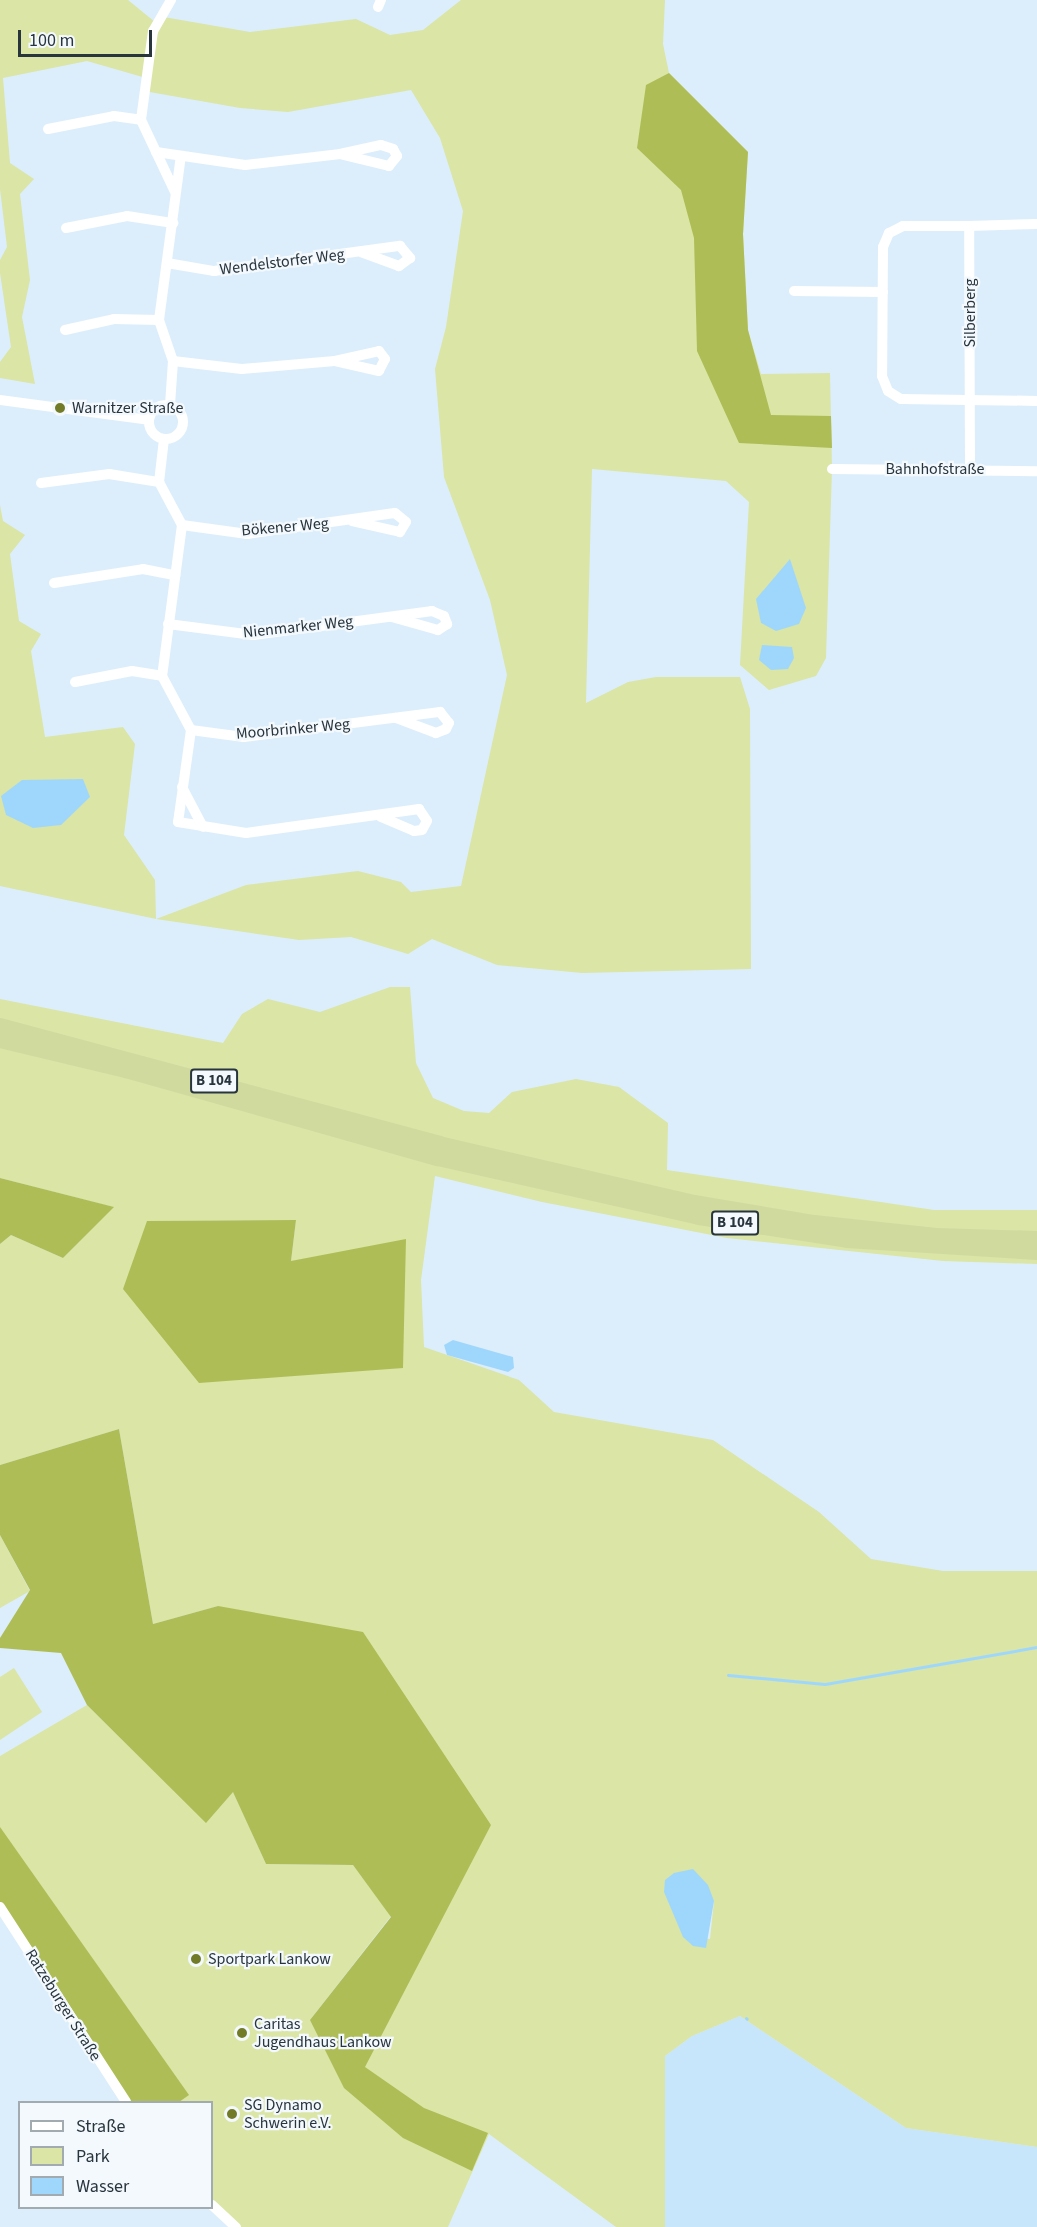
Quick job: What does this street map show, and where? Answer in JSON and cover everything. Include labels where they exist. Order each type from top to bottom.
[{"type":"highway","name":"B 104","points":[[0,1026],[432,1149],[694,1203],[814,1223],[936,1236],[1037,1239]]},
{"type":"highway","name":"B 104","points":[[0,1040],[126,1070],[699,1218],[847,1240],[1037,1252]]},
{"type":"street","points":[[171,0],[153,31],[141,120],[175,192]]},
{"type":"street","points":[[48,129],[114,116],[141,120]]},
{"type":"street","points":[[156,152],[245,165],[340,154]]},
{"type":"street","points":[[170,405],[173,361],[159,320],[181,156]]},
{"type":"street","points":[[66,228],[127,216],[173,223]]},
{"type":"street","points":[[1037,224],[903,226],[889,233],[883,247],[882,376],[888,391],[901,399],[1037,401]]},
{"type":"street","name":"Silberberg","points":[[969,226],[970,468]]},
{"type":"street","name":"Wendelstorfer Weg","points":[[167,263],[214,271],[361,252]]},
{"type":"street","points":[[794,291],[883,292]]},
{"type":"street","points":[[65,330],[114,319],[159,320]]},
{"type":"street","points":[[173,361],[242,369],[335,360]]},
{"type":"street","points":[[0,400],[149,420]]},
{"type":"street","points":[[170,405],[180,412],[186,424],[177,435],[164,439],[153,432],[149,420],[157,408],[170,405]]},
{"type":"street","points":[[164,439],[159,482],[182,525],[162,676],[190,730],[178,822],[246,833],[381,817]]},
{"type":"street","name":"Bahnhofstraße","points":[[832,470],[970,468],[1037,471]]},
{"type":"street","points":[[41,483],[109,474],[159,482]]},
{"type":"street","name":"Bökener Weg","points":[[182,525],[247,534],[352,521]]},
{"type":"street","points":[[54,583],[143,569],[175,575]]},
{"type":"street","name":"Nienmarker Weg","points":[[168,624],[254,635],[392,617]]},
{"type":"street","points":[[75,682],[132,671],[162,676]]},
{"type":"street","name":"Moorbrinker Weg","points":[[190,730],[244,737],[396,718]]},
{"type":"street","points":[[182,787],[203,827]]},
{"type":"street","name":"Ratzeburger Straße","points":[[0,1908],[125,2101]]},
{"type":"street","points":[[213,2206],[236,2227]]},
{"type":"shaded area","points":[[740,2016],[906,2128],[1037,2147],[1037,2227],[665,2227],[665,2056],[692,2036]]},
{"type":"green space","points":[[0,0],[128,0],[155,22],[158,16],[250,32],[356,19],[390,35],[423,30],[461,0],[665,0],[663,44],[669,73],[748,152],[743,234],[748,330],[761,374],[830,373],[832,469],[826,658],[816,676],[769,690],[740,665],[749,502],[726,481],[592,469],[586,703],[628,682],[656,677],[740,677],[750,709],[751,969],[582,973],[497,965],[432,939],[408,954],[351,937],[299,940],[156,919],[246,885],[358,871],[401,882],[411,892],[461,886],[507,675],[490,600],[444,477],[435,369],[446,327],[463,211],[440,138],[411,90],[288,112],[240,108],[144,91],[146,78],[87,61],[3,78],[10,163],[34,179],[20,194],[30,280],[22,317],[35,384],[0,378],[0,362],[11,347],[0,273],[0,260],[7,247],[0,189]]},
{"type":"green space","points":[[669,73],[748,152],[743,234],[748,330],[771,415],[831,416],[832,448],[739,443],[697,351],[694,238],[681,190],[637,148],[646,85]]},
{"type":"green space","points":[[0,505],[3,521],[25,535],[10,554],[19,621],[41,634],[31,651],[45,737],[123,727],[135,744],[124,835],[155,880],[156,919],[0,886]]},
{"type":"green space","points":[[390,987],[410,987],[416,1063],[433,1098],[464,1111],[489,1113],[512,1092],[576,1079],[619,1087],[668,1123],[667,1170],[934,1210],[1037,1210],[1037,1264],[943,1261],[727,1238],[542,1202],[435,1176],[421,1280],[424,1347],[519,1380],[554,1412],[713,1440],[819,1512],[871,1559],[943,1571],[1037,1571],[1037,2147],[906,2128],[740,2016],[692,2036],[665,2056],[665,2227],[616,2227],[489,2134],[448,2227],[236,2227],[213,2206],[213,2101],[125,2101],[0,1907],[0,1756],[87,1705],[206,1822],[233,1791],[266,1864],[353,1865],[391,1916],[310,2020],[491,1825],[218,1606],[153,1624],[119,1429],[0,1465],[0,1244],[11,1235],[63,1258],[113,1207],[0,1178],[0,999],[223,1043],[242,1014],[268,999],[320,1012]],"holes":[[[296,1220],[291,1261],[147,1221]],[[714,1901],[710,1939],[683,1937]]]},
{"type":"green space","points":[[0,1178],[114,1207],[63,1258],[11,1235],[0,1244]]},
{"type":"green space","points":[[296,1220],[291,1261],[406,1239],[403,1368],[199,1383],[123,1289],[147,1221]]},
{"type":"green space","points":[[119,1429],[153,1624],[218,1606],[363,1632],[491,1825],[365,2067],[424,2108],[488,2133],[472,2171],[403,2138],[344,2088],[310,2020],[391,1917],[353,1865],[266,1864],[233,1792],[206,1823],[87,1705],[61,1653],[0,1648],[0,1638],[30,1590],[0,1535],[0,1465]]},
{"type":"green space","points":[[0,1535],[30,1591],[0,1608]]},
{"type":"green space","points":[[14,1668],[42,1712],[0,1740],[0,1677]]},
{"type":"green space","points":[[0,1827],[189,2095],[180,2101],[126,2101],[0,1907]]},
{"type":"water","points":[[790,559],[806,608],[799,624],[776,631],[761,623],[756,599]]},
{"type":"water","points":[[762,645],[792,647],[794,658],[788,669],[771,670],[759,660]]},
{"type":"water","points":[[83,779],[90,797],[61,825],[33,828],[6,815],[1,796],[22,780]]},
{"type":"water","points":[[453,1340],[513,1357],[514,1368],[508,1372],[447,1355],[444,1345]]},
{"type":"water","points":[[693,1869],[708,1885],[714,1901],[706,1948],[693,1946],[683,1937],[664,1892],[665,1880],[674,1873]]},
{"type":"waterway","points":[[728,1675],[825,1684],[1037,1647]]},
{"type":"place","name":"Warnitzer Straße","points":[[60,408]]},
{"type":"place","name":"Sportpark Lankow","points":[[196,1959]]},
{"type":"place","name":"Caritas Jugendhaus Lankow","points":[[242,2033]]},
{"type":"place","name":"SG Dynamo Schwerin e.V.","points":[[232,2114]]}]
